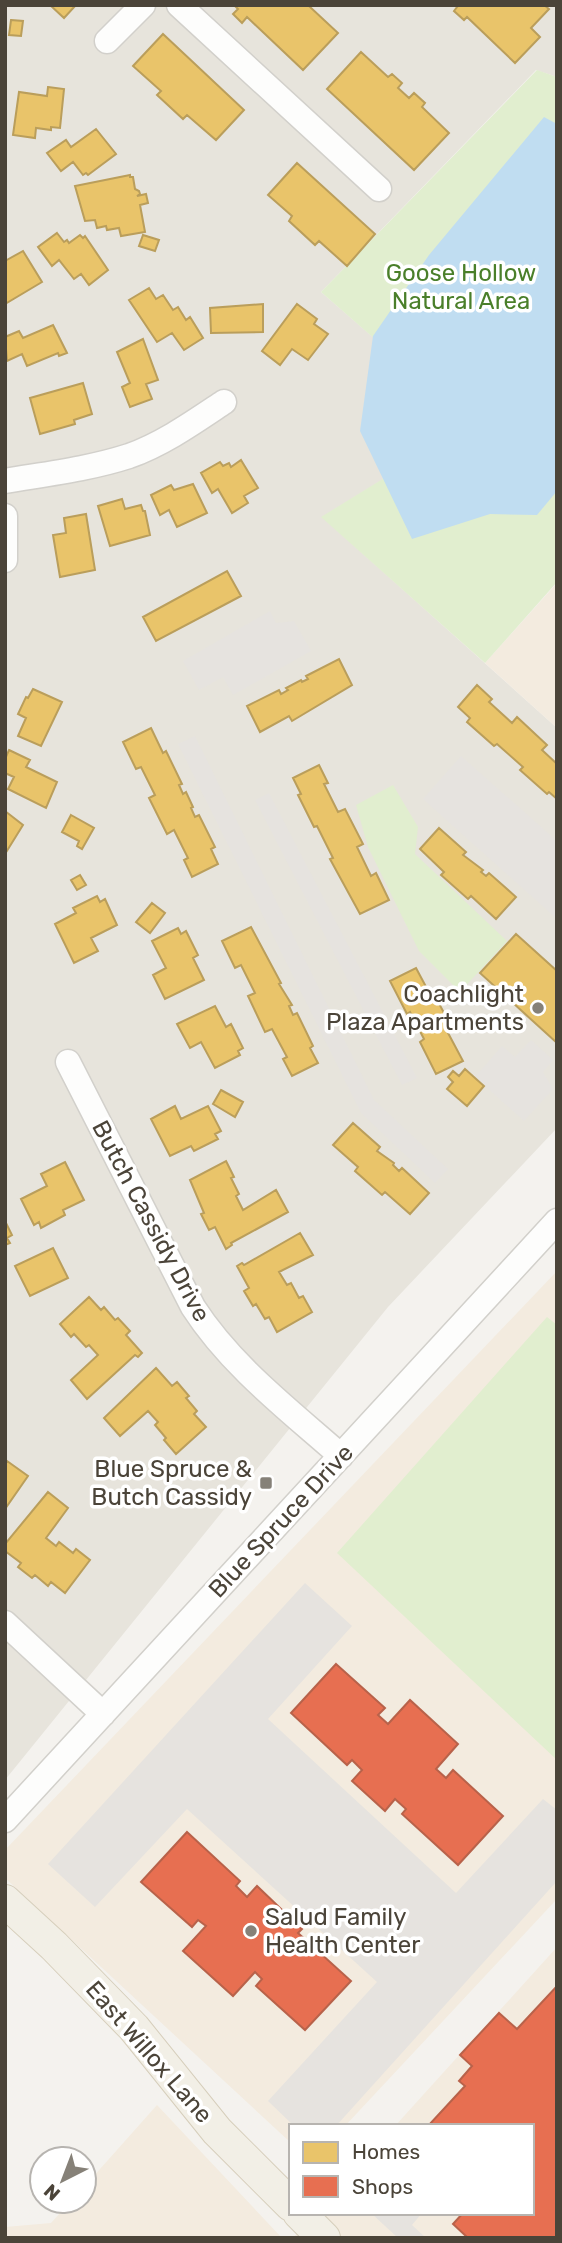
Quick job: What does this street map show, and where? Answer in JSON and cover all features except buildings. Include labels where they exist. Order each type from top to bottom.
[{"type":"main road","name":"East Willox Lane","points":[[5,1901],[54,1946],[134,2028],[217,2131],[289,2203]]},
{"type":"main road","points":[[301,2215],[324,2238]]},
{"type":"street","points":[[107,41],[143,5]]},
{"type":"street","points":[[179,5],[379,189]]},
{"type":"street","points":[[5,481],[130,456],[176,433],[224,402]]},
{"type":"street","points":[[5,516],[5,561]]},
{"type":"street","name":"Butch Cassidy Drive","points":[[68,1062],[205,1326],[236,1361],[341,1456]]},
{"type":"street","name":"Blue Spruce Drive","points":[[5,1820],[557,1221]]},
{"type":"street","points":[[5,1623],[103,1714]]},
{"type":"shaded area","points":[[5,5],[557,5],[557,77],[536,70],[321,292],[473,424],[322,517],[557,728],[557,1128],[388,1307],[5,1780]]},
{"type":"shaded area","points":[[557,583],[557,728],[485,663]]},
{"type":"shaded area","points":[[270,611],[276,623],[294,621],[311,651],[233,695],[223,677],[199,690],[183,661]]},
{"type":"shaded area","points":[[195,736],[374,1100],[448,1169],[435,1183],[361,1113],[178,744]]},
{"type":"shaded area","points":[[461,756],[557,841],[557,919],[423,799]]},
{"type":"shaded area","points":[[269,793],[417,1078],[402,1085],[255,800]]},
{"type":"shaded area","points":[[531,1040],[553,1060],[543,1072],[553,1089],[524,1121],[475,1077],[502,1046],[515,1057]]},
{"type":"shaded area","points":[[557,1271],[557,1899],[347,2124],[289,2124],[289,2141],[5,1878],[5,1850]]},
{"type":"shaded area","points":[[305,1583],[352,1626],[268,1719],[456,1893],[543,1799],[557,1810],[557,1881],[338,2124],[292,2124],[268,2101],[377,1982],[187,1809],[95,1907],[48,1864]]},
{"type":"shaded area","points":[[557,1947],[557,2238],[293,2238],[314,2215],[534,2215],[534,2124],[397,2124]]},
{"type":"shaded area","points":[[157,2105],[282,2238],[5,2238],[5,2227],[51,2223],[58,2215],[98,2215],[98,2171]]},
{"type":"shaded area","points":[[373,2215],[420,2215],[412,2225],[426,2238],[398,2238]]},
{"type":"green space","name":"Goose Hollow Natural Area","points":[[537,70],[557,77],[557,582],[485,663],[321,517],[472,424],[321,292]]},
{"type":"green space","points":[[393,785],[418,827],[415,854],[507,941],[460,992],[419,951],[368,847],[356,805]]},
{"type":"green space","points":[[547,1317],[557,1325],[557,1760],[337,1553]]},
{"type":"water","points":[[544,117],[557,124],[557,491],[537,515],[490,514],[412,539],[360,431],[373,336],[429,255]]},
{"type":"place","name":"Coachlight Plaza Apartments","points":[[538,1008]]},
{"type":"place","name":"Blue Spruce & Butch Cassidy","points":[[266,1483]]},
{"type":"place","name":"Salud Family Health Center","points":[[251,1931]]}]
